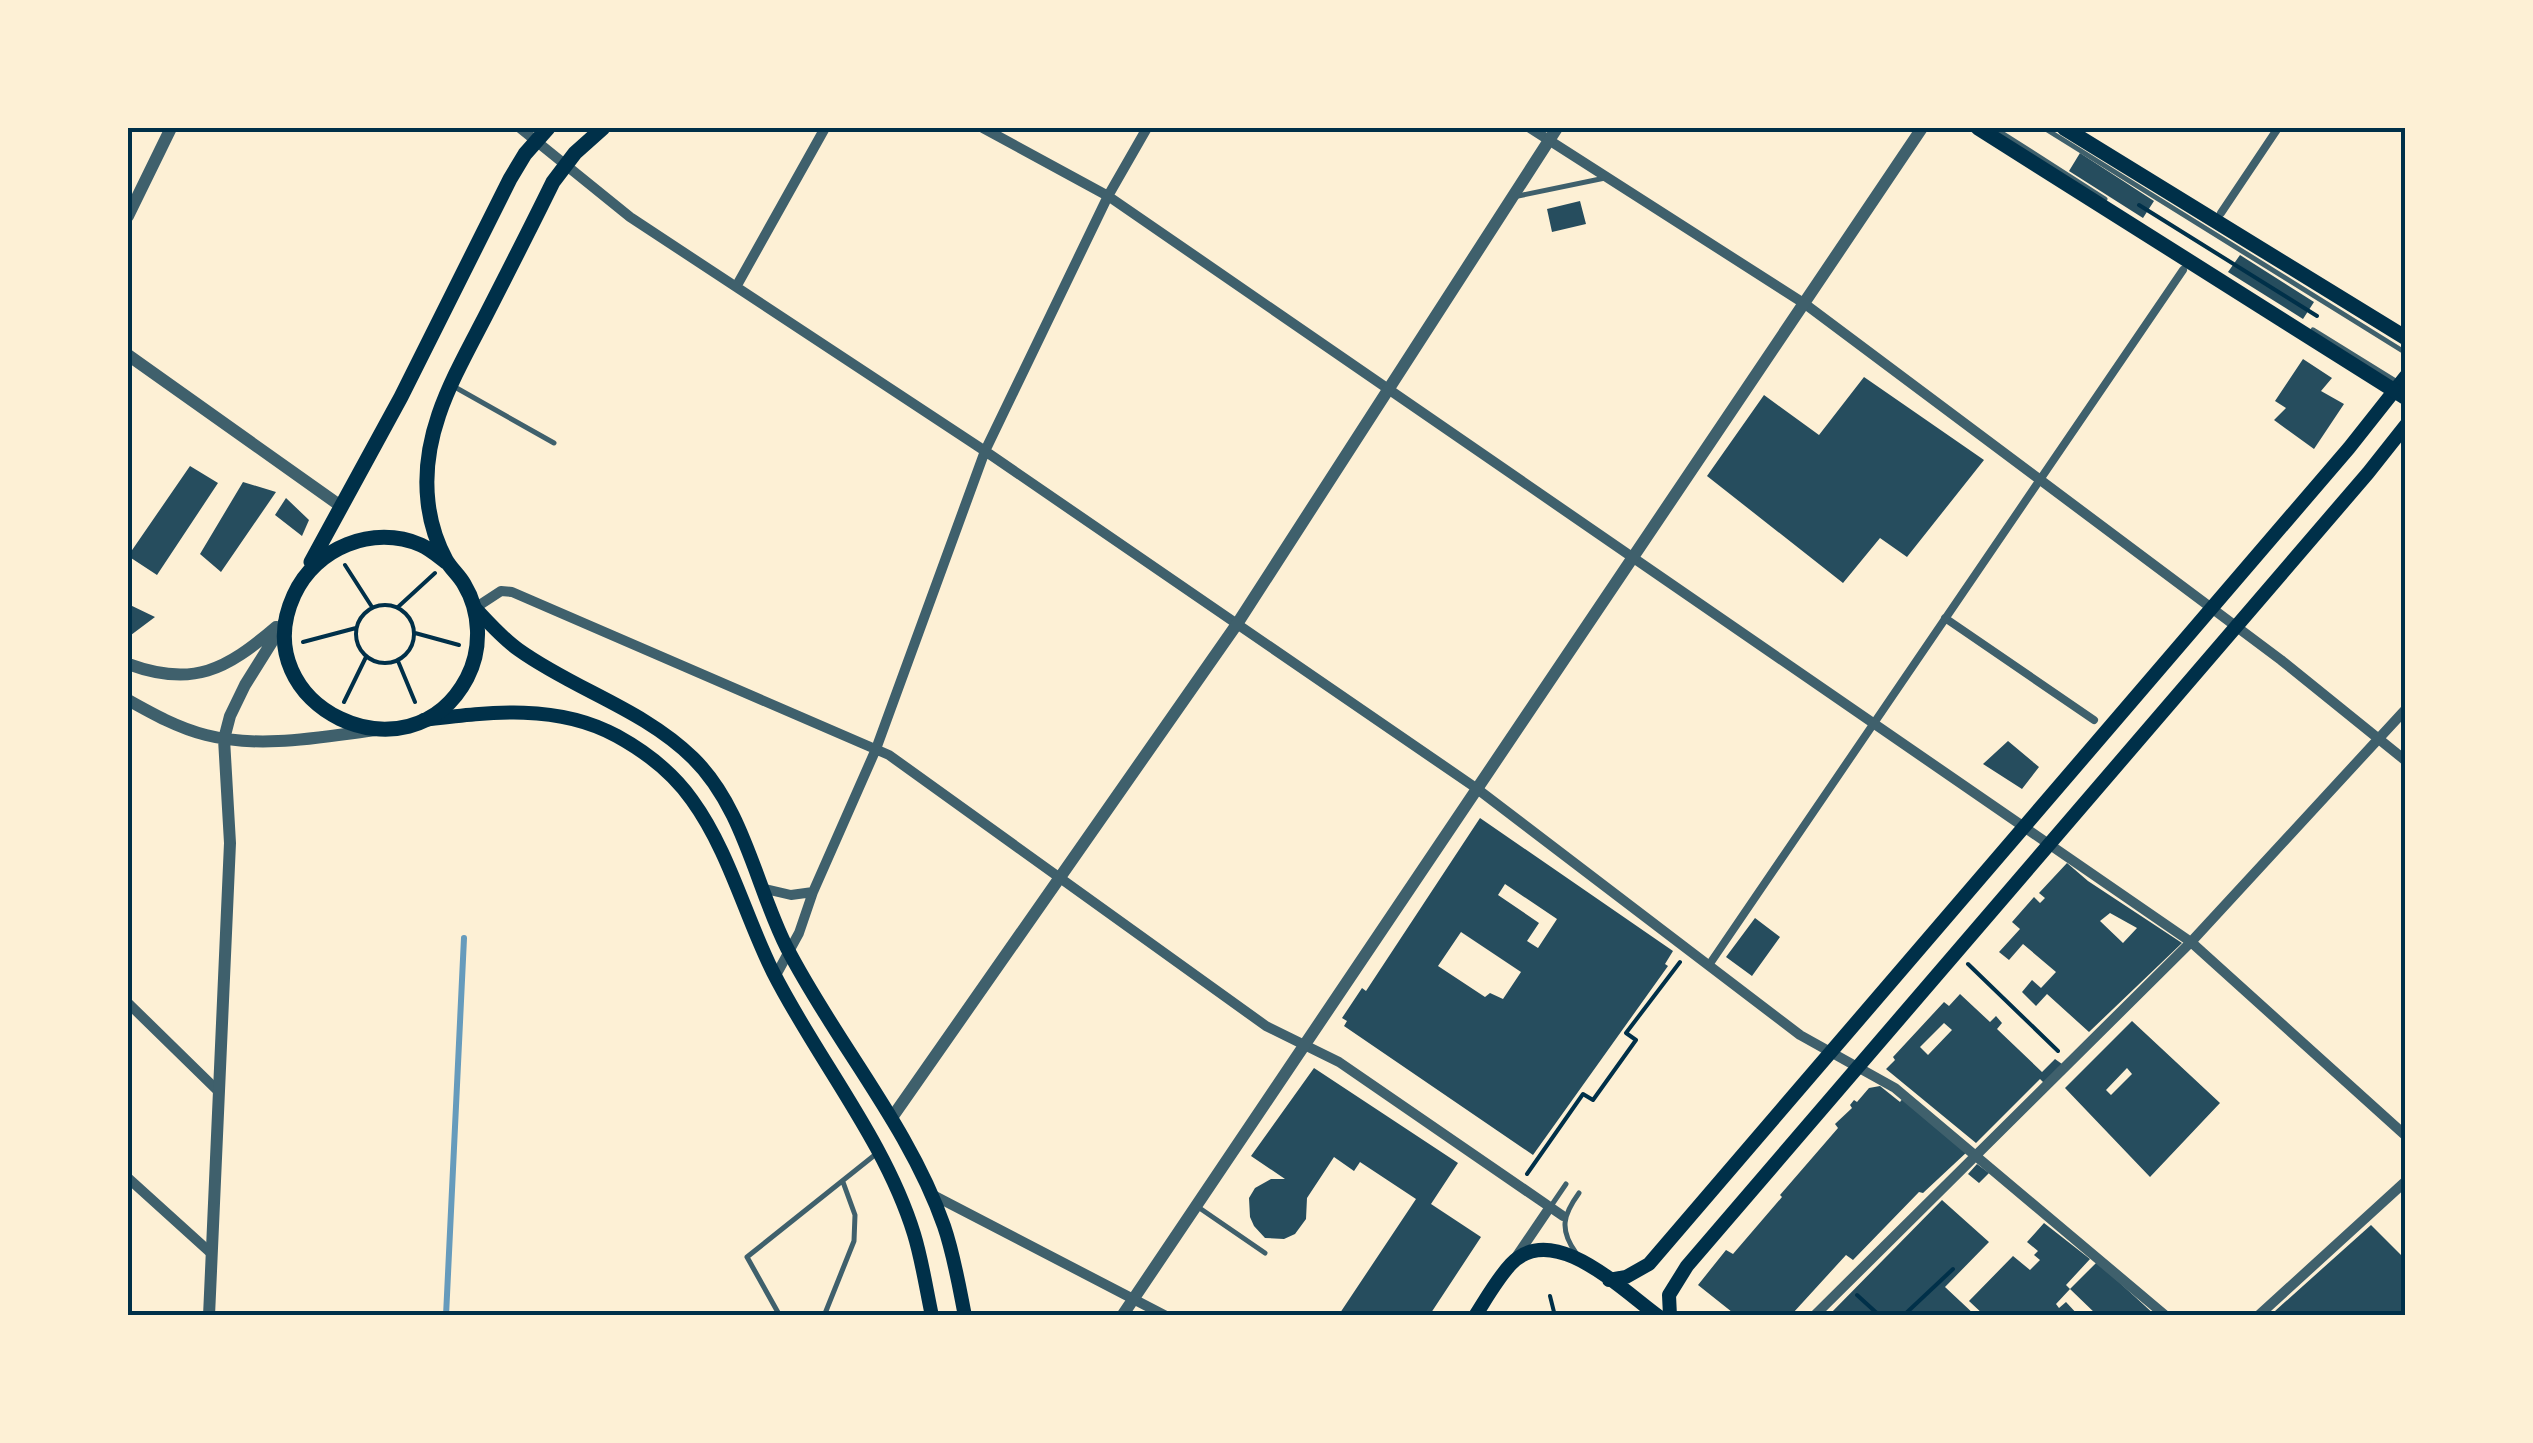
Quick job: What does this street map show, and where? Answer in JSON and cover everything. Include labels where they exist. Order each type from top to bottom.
[{"type":"main road","points":[[548,128],[510,179],[401,397],[292,597],[286,619],[291,668],[317,705],[335,718],[376,730],[400,728],[423,720],[518,711],[548,713],[597,726],[670,773],[704,818],[775,976],[877,1154],[914,1234],[932,1316]]},
{"type":"main road","points":[[446,562],[433,528],[427,471],[431,435],[450,385],[564,166],[603,128]]},
{"type":"main road","points":[[1609,1280],[1626,1278],[1649,1264],[2402,387],[1978,128]]},
{"type":"main road","points":[[2064,128],[2406,338]]},
{"type":"main road","points":[[1670,1316],[1669,1295],[1687,1266],[2406,425]]},
{"type":"main road","points":[[304,577],[336,549],[364,539],[393,538],[422,546],[446,562],[464,583],[475,608],[477,650],[467,678],[448,703],[423,720]]},
{"type":"main road","points":[[475,608],[516,649],[630,711],[698,763],[736,824],[790,953],[931,1194],[946,1230],[964,1316]]},
{"type":"main road","points":[[1475,1316],[1511,1264],[1524,1254],[1553,1250],[1573,1255],[1658,1316]]},
{"type":"street","points":[[128,216],[172,128]]},
{"type":"street","points":[[520,128],[630,217],[985,451],[1476,788],[1800,1035],[1895,1088],[2166,1316]]},
{"type":"street","points":[[736,287],[825,128]]},
{"type":"street","points":[[983,128],[1108,196],[2192,942],[2406,1136]]},
{"type":"street","points":[[775,976],[790,953],[876,748],[985,451],[1108,196],[1147,128]]},
{"type":"street","points":[[1530,128],[1806,304],[2236,626],[2406,761]]},
{"type":"street","points":[[891,1120],[1237,624],[1557,128]]},
{"type":"street","points":[[1122,1316],[1922,128]]},
{"type":"street","points":[[2221,213],[2278,128]]},
{"type":"street","points":[[1709,965],[2183,270]]},
{"type":"street","points":[[128,355],[342,507]]},
{"type":"street","points":[[475,608],[500,591],[512,592],[876,748],[1266,1026],[1339,1062],[1563,1216]]},
{"type":"street","points":[[1945,618],[2094,720]]},
{"type":"street","points":[[128,664],[175,676],[199,674],[242,656],[286,619]]},
{"type":"street","points":[[209,1316],[230,843],[224,739],[245,686],[286,619]]},
{"type":"street","points":[[128,700],[184,728],[224,739],[264,742],[376,730]]},
{"type":"street","points":[[1814,1316],[1975,1152],[2192,942],[2406,709]]},
{"type":"street","points":[[761,888],[791,896],[813,892]]},
{"type":"street","points":[[128,1003],[219,1092]]},
{"type":"street","points":[[128,1178],[212,1254]]},
{"type":"street","points":[[2258,1316],[2406,1181]]},
{"type":"street","points":[[931,1194],[1166,1316]]},
{"type":"street","points":[[1511,1264],[1550,1207]]},
{"type":"lane","points":[[1994,128],[2402,387]]},
{"type":"lane","points":[[2044,128],[2406,353]]},
{"type":"lane","points":[[1512,197],[1608,178]]},
{"type":"lane","points":[[450,385],[554,443]]},
{"type":"lane","points":[[780,1316],[748,1257],[877,1154]]},
{"type":"lane","points":[[824,1316],[854,1241],[855,1215],[843,1181]]},
{"type":"lane","points":[[1550,1207],[1566,1184]]},
{"type":"lane","points":[[1579,1193],[1563,1216],[1569,1243],[1584,1263]]},
{"type":"lane","points":[[1195,1205],[1265,1254]]},
{"type":"path","points":[[2133,201],[2324,320]]},
{"type":"path","points":[[336,549],[372,607]]},
{"type":"path","points":[[398,607],[446,562]]},
{"type":"path","points":[[384,604],[398,607],[410,617],[415,633],[407,654],[398,661],[376,662],[366,657],[356,639],[362,616],[372,607],[384,604]]},
{"type":"path","points":[[286,646],[356,628]]},
{"type":"path","points":[[415,633],[477,650]]},
{"type":"path","points":[[335,718],[366,657]]},
{"type":"path","points":[[398,661],[423,720]]},
{"type":"path","points":[[1519,1186],[1583,1094],[1594,1100],[1636,1040],[1626,1033],[1688,950]]},
{"type":"path","points":[[1968,964],[2069,1061]]},
{"type":"path","points":[[1903,1316],[1953,1269]]},
{"type":"path","points":[[1850,1288],[1880,1316]]},
{"type":"path","points":[[1550,1296],[1555,1316]]},
{"type":"building","points":[[2080,153],[2154,201],[2143,218],[2069,171]]},
{"type":"building","points":[[1580,201],[1586,224],[1552,232],[1547,209]]},
{"type":"building","points":[[2240,255],[2314,302],[2303,319],[2228,272]]},
{"type":"building","points":[[2303,359],[2332,378],[2321,391],[2344,404],[2314,449],[2274,420],[2286,408],[2275,401]]},
{"type":"building","points":[[1864,377],[1984,460],[1907,557],[1880,538],[1843,583],[1707,476],[1764,395],[1819,435]]},
{"type":"building","points":[[190,466],[218,483],[157,575],[128,556]]},
{"type":"building","points":[[243,482],[276,492],[221,572],[200,554]]},
{"type":"building","points":[[286,498],[309,520],[302,536],[275,515]]},
{"type":"building","points":[[128,604],[155,617],[131,635],[128,634]]},
{"type":"building","points":[[2008,741],[2039,767],[2022,789],[1983,764]]},
{"type":"building","points":[[1480,818],[1673,951],[1665,964],[1668,966],[1533,1155],[1344,1026],[1347,1021],[1342,1018],[1362,988],[1366,991]],"holes":[[[1505,884],[1557,919],[1538,948],[1527,941],[1539,923],[1498,895]],[[1461,932],[1521,972],[1503,999],[1490,993],[1485,997],[1438,966]]]},
{"type":"building","points":[[2067,863],[2182,943],[2089,1032],[2047,994],[2036,1006],[2022,992],[2032,980],[2041,988],[2056,972],[2023,944],[2009,960],[1999,952],[2020,929],[2012,922],[2034,897],[2040,903],[2045,898],[2039,893]],"holes":[[[2110,913],[2137,928],[2123,943],[2100,921]]]},
{"type":"building","points":[[1755,918],[1780,937],[1752,976],[1726,957]]},
{"type":"building","points":[[1960,994],[1990,1022],[1996,1016],[2002,1023],[1997,1029],[2042,1072],[2055,1059],[2062,1064],[2044,1083],[2040,1079],[1976,1143],[1886,1069],[1944,1002],[1949,1006]],"holes":[[[1944,1023],[1952,1030],[1928,1055],[1920,1047]]]},
{"type":"building","points":[[2132,1021],[2220,1103],[2150,1177],[2065,1088]],"holes":[[[2127,1068],[2132,1074],[2111,1095],[2106,1090]]]},
{"type":"building","points":[[1314,1068],[1458,1163],[1431,1204],[1481,1237],[1429,1316],[1338,1316],[1416,1199],[1360,1162],[1354,1171],[1334,1157],[1307,1198],[1306,1219],[1295,1234],[1284,1239],[1265,1238],[1254,1226],[1249,1198],[1255,1188],[1271,1179],[1285,1179],[1251,1156]]},
{"type":"building","points":[[1880,1086],[1900,1102],[1903,1098],[1968,1151],[1923,1193],[1919,1192],[1853,1260],[1846,1255],[1793,1313],[1796,1316],[1737,1316],[1698,1285],[1726,1250],[1733,1254],[1782,1197],[1838,1128],[1835,1124],[1852,1108],[1854,1100],[1857,1102],[1869,1088]]},
{"type":"building","points":[[1977,1164],[1989,1173],[1979,1183],[1968,1174]]},
{"type":"building","points":[[1942,1200],[1989,1242],[1945,1287],[1976,1316],[1828,1316]]},
{"type":"building","points":[[2044,1223],[2090,1259],[2066,1285],[2070,1289],[2056,1304],[2059,1308],[2066,1302],[2079,1316],[1985,1316],[1969,1301],[2013,1256],[2030,1270],[2040,1260],[2034,1255],[2038,1251],[2027,1242]]},
{"type":"building","points":[[2371,1225],[2406,1260],[2406,1316],[2279,1316],[2275,1311]]},
{"type":"building","points":[[2097,1262],[2156,1316],[2098,1316],[2070,1289]]},
{"type":"waterway","points":[[446,1316],[464,938]]}]
